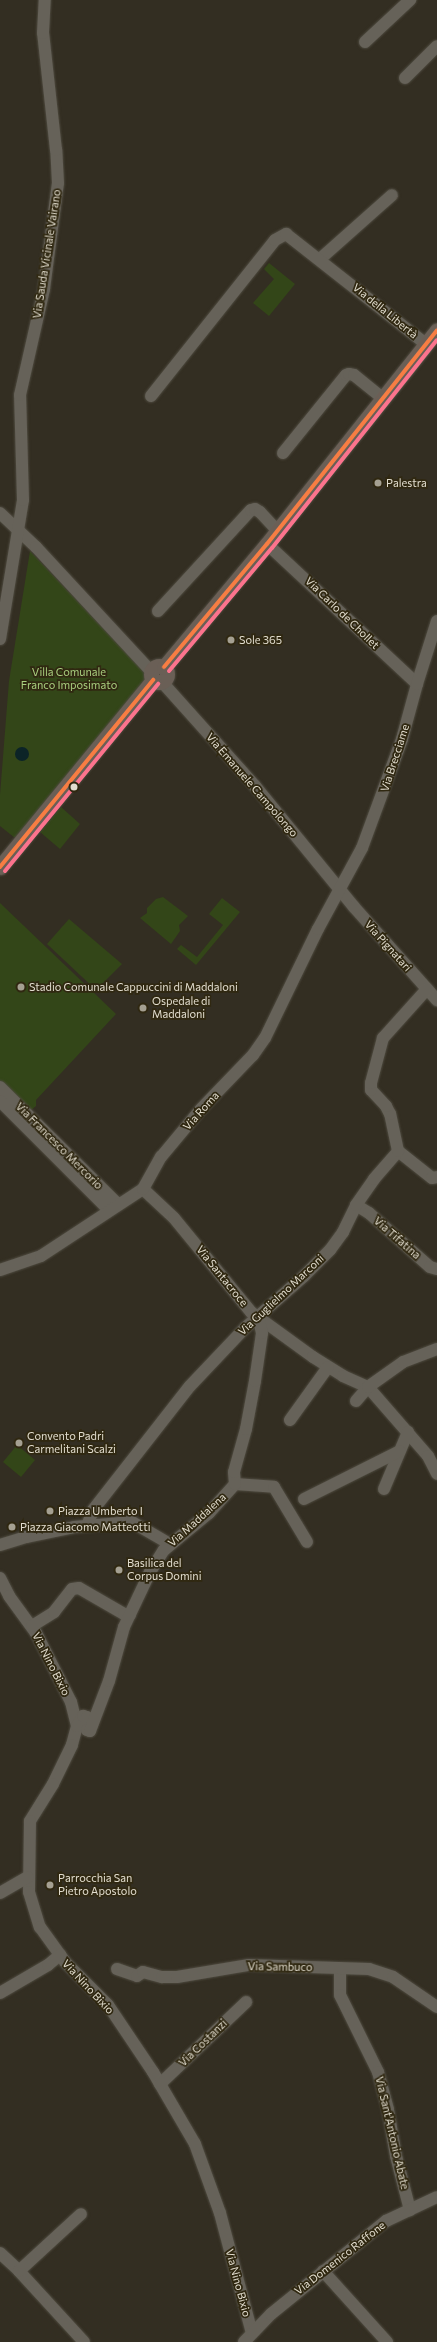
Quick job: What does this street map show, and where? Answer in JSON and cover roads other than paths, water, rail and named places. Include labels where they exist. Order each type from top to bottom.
[{"type":"main road","points":[[426,344],[437,330]]},
{"type":"main road","name":"Via della Libertà","points":[[0,867],[278,531],[426,344]]},
{"type":"street","name":"Via Sauda Vicinale Vairano","points":[[0,639],[23,500],[20,395],[44,289],[58,182],[56,150],[43,33],[45,0]]},
{"type":"street","points":[[365,42],[410,0]]},
{"type":"street","points":[[405,78],[437,46]]},
{"type":"street","points":[[320,259],[392,195]]},
{"type":"street","name":"Via della Libertà","points":[[151,396],[275,240],[286,234],[320,259],[426,344]]},
{"type":"street","points":[[283,453],[346,375],[354,375],[382,398]]},
{"type":"street","points":[[158,611],[251,510],[255,509],[260,512],[278,531]]},
{"type":"street","name":"Via Emanuele Campolongo","points":[[0,513],[19,530],[158,675],[255,786],[341,890]]},
{"type":"street","name":"Via Carlo de Chollet","points":[[267,544],[416,684]]},
{"type":"street","name":"Via Brecciame","points":[[341,890],[362,848],[384,792],[402,739],[416,684],[437,621]]},
{"type":"street","name":"Via Pignatari","points":[[341,890],[437,1000]]},
{"type":"street","name":"Via Roma","points":[[0,1270],[41,1256],[113,1207],[143,1189],[161,1157],[201,1109],[253,1055],[265,1038],[318,929],[341,890]]},
{"type":"street","points":[[427,989],[383,1038],[371,1083],[372,1090],[386,1106],[390,1114],[398,1151],[432,1178],[437,1177]]},
{"type":"street","name":"Via Francesco Mercorio","points":[[0,1087],[113,1207]]},
{"type":"street","name":"Via Francesco Mercorio","points":[[0,1101],[113,1207]]},
{"type":"street","name":"Via Guglielmo Marconi","points":[[87,1526],[93,1510],[190,1386],[258,1316],[322,1258],[343,1232],[356,1205],[374,1179],[398,1151]]},
{"type":"street","name":"Via Santacroce","points":[[143,1189],[174,1218],[250,1312],[258,1316],[279,1333],[328,1367],[368,1387],[428,1456],[437,1474]]},
{"type":"street","name":"Via Tifatina","points":[[356,1205],[369,1213],[430,1267],[437,1269]]},
{"type":"street","name":"Via Maddalena","points":[[77,1726],[83,1716],[87,1717],[87,1730],[90,1731],[103,1699],[124,1627],[150,1572],[164,1550],[209,1513],[236,1484],[234,1472],[246,1429],[256,1381],[262,1334],[258,1316]]},
{"type":"street","points":[[356,1401],[368,1387],[403,1362],[437,1349]]},
{"type":"street","points":[[290,1420],[328,1367]]},
{"type":"street","points":[[384,1489],[408,1432]]},
{"type":"street","points":[[304,1499],[400,1451]]},
{"type":"street","points":[[236,1484],[274,1487],[307,1542]]},
{"type":"street","points":[[0,1545],[27,1536],[87,1526],[132,1522],[170,1544]]},
{"type":"street","name":"Via Nino Bixio","points":[[0,1578],[9,1596],[32,1626],[71,1702],[77,1726],[72,1745],[53,1784],[30,1821],[31,1847],[28,1877],[29,1892],[40,1927],[60,1955],[108,2005],[160,2084],[195,2144],[220,2213],[248,2337]]},
{"type":"street","points":[[32,1626],[54,1612],[72,1589],[79,1588],[130,1616]]},
{"type":"street","points":[[0,1893],[28,1877]]},
{"type":"street","points":[[0,1993],[48,1965],[60,1955]]},
{"type":"street","name":"Via Sambuco","points":[[117,1969],[137,1976],[143,1972],[162,1977],[177,1977],[249,1965],[369,1968],[393,1977],[437,2007]]},
{"type":"street","name":"Via Sant'Antonio Abate","points":[[340,1968],[340,1995],[378,2072],[388,2110],[396,2156],[410,2210]]},
{"type":"street","name":"Via Costanzi","points":[[160,2084],[246,2002]]},
{"type":"street","name":"Via Domenico Raffone","points":[[248,2337],[271,2314],[386,2221],[437,2197]]},
{"type":"street","points":[[19,2271],[81,2214]]},
{"type":"street","points":[[0,2253],[19,2271],[84,2342]]},
{"type":"street","points":[[323,2271],[387,2342]]},
{"type":"water","points":[[22,747],[27,749],[29,754],[27,759],[22,761],[17,759],[15,754],[17,749]]},
{"type":"place","name":"Palestra","points":[[378,483]]},
{"type":"place","name":"Sole 365","points":[[231,640]]},
{"type":"place","name":"Stadio Comunale Cappuccini di Maddaloni","points":[[21,987]]},
{"type":"place","name":"Ospedale di Maddaloni","points":[[143,1008]]},
{"type":"place","name":"Convento Padri Carmelitani Scalzi","points":[[19,1443]]},
{"type":"place","name":"Piazza Umberto I","points":[[50,1511]]},
{"type":"place","name":"Piazza Giacomo Matteotti","points":[[12,1527]]},
{"type":"place","name":"Basilica del Corpus Domini","points":[[119,1570]]},
{"type":"place","name":"Parrocchia San Pietro Apostolo","points":[[50,1885]]},
{"type":"park label","name":"Villa Comunale Franco Imposimato","points":[[69,679]]}]
